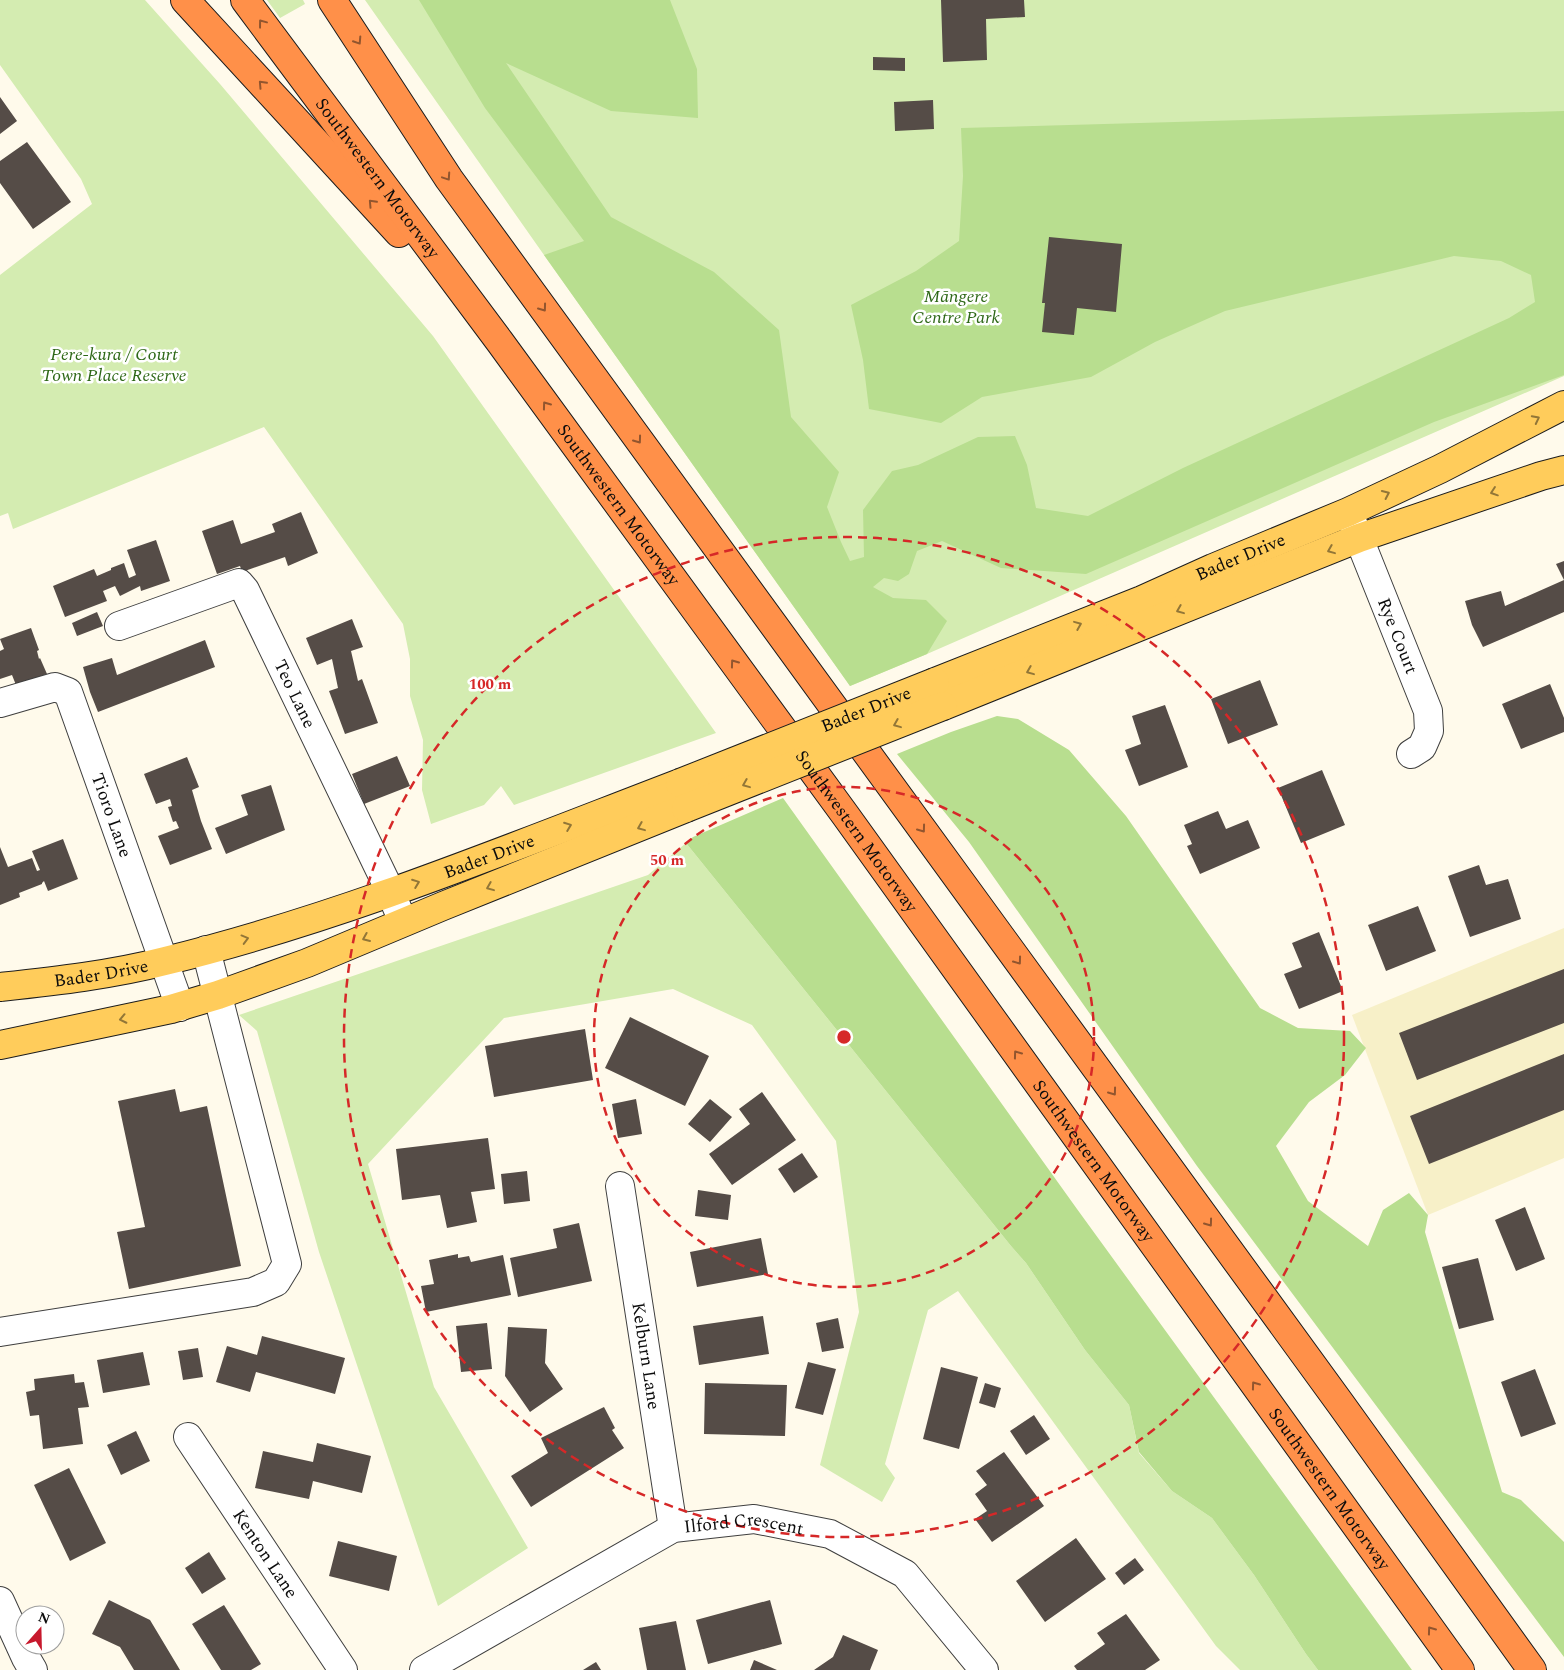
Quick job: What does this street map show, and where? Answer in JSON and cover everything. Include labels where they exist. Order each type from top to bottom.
[{"type":"highway","points":[[185,0],[500,342]]},
{"type":"highway","name":"Southwestern Motorway","points":[[245,0],[500,342],[842,810],[1460,1670]]},
{"type":"highway","points":[[332,0],[449,180],[1310,1362],[1532,1670]]},
{"type":"main road","name":"Bader Drive","points":[[939,694],[1213,568],[1348,512],[1440,469],[1564,405]]},
{"type":"main road","name":"Bader Drive","points":[[0,1045],[180,1007],[307,963],[683,796],[939,694],[1359,538],[1541,476],[1564,470]]},
{"type":"main road","name":"Bader Drive","points":[[0,988],[117,971],[164,962],[264,934],[683,796]]},
{"type":"street","name":"Rye Court","points":[[1348,512],[1428,711],[1429,731],[1422,748],[1411,754]]},
{"type":"street","name":"Teo Lane","points":[[119,626],[239,583],[245,590],[295,691],[403,922]]},
{"type":"street","name":"Tioro Lane","points":[[0,703],[55,687],[68,692],[180,1007]]},
{"type":"street","points":[[0,1332],[253,1292],[276,1282],[287,1264],[206,950]]},
{"type":"street","name":"Kelburn Lane","points":[[620,1186],[674,1528]]},
{"type":"street","name":"Kenton Lane","points":[[188,1437],[343,1670]]},
{"type":"street","name":"Ilford Crescent","points":[[424,1670],[674,1528],[754,1519],[830,1534],[905,1574],[984,1670]]},
{"type":"street","points":[[0,1601],[33,1670]]},
{"type":"shaded area","points":[[1564,928],[1564,1158],[1428,1215],[1352,1015]]},
{"type":"green space","name":"Pere-kura / Court Town Place Reserve","points":[[0,0],[145,0],[220,84],[433,336],[716,733],[514,805],[501,786],[484,805],[431,824],[422,790],[423,740],[410,696],[410,659],[403,624],[264,427],[13,529],[8,513],[0,516],[0,275],[92,204],[81,179],[0,65]]},
{"type":"green space","points":[[267,0],[303,0],[305,4],[280,18]]},
{"type":"green space","name":"Māngere Centre Park","points":[[365,0],[1564,0],[1564,376],[850,686]]},
{"type":"green space","points":[[419,0],[670,0],[697,69],[698,118],[611,111],[506,63],[611,217],[714,272],[779,330],[791,417],[839,472],[827,507],[850,561],[864,557],[863,510],[892,471],[918,465],[978,437],[1015,436],[1027,465],[1036,508],[1088,516],[1183,468],[1509,318],[1535,302],[1531,275],[1501,261],[1454,256],[1225,311],[1155,342],[1091,377],[982,397],[941,423],[869,409],[863,360],[851,305],[916,271],[959,241],[963,176],[961,128],[1564,111],[1564,375],[1434,422],[1086,574],[1001,568],[942,541],[917,551],[909,574],[898,581],[884,578],[873,587],[893,598],[926,600],[947,621],[927,654],[850,686],[544,255],[584,241],[485,108]]},
{"type":"green space","points":[[997,716],[1018,719],[1069,750],[1126,816],[1260,1008],[1298,1028],[1350,1031],[1366,1048],[1345,1075],[1309,1102],[1276,1146],[1308,1201],[1368,1246],[1383,1210],[1409,1193],[1428,1215],[1425,1232],[1502,1492],[1521,1500],[1564,1542],[1564,1657],[1197,1166],[969,842],[897,754]]},
{"type":"green space","points":[[783,798],[1077,1209],[1412,1670],[1318,1670],[1254,1575],[1212,1518],[1172,1491],[1139,1452],[1129,1405],[1085,1350],[1026,1263],[686,843],[693,837]]},
{"type":"green space","points":[[686,843],[1026,1263],[1085,1350],[1129,1405],[1139,1453],[1172,1491],[1212,1518],[1254,1575],[1318,1670],[1240,1670],[1216,1646],[958,1291],[928,1310],[885,1464],[895,1478],[882,1502],[820,1465],[859,1312],[836,1141],[752,1025],[673,989],[504,1018],[368,1164],[434,1387],[528,1548],[438,1606],[319,1252],[257,1031],[239,1015],[648,875]]},
{"type":"building","points":[[941,0],[1024,0],[1025,17],[986,19],[987,60],[943,62]]},
{"type":"building","points":[[873,57],[905,58],[905,71],[873,70]]},
{"type":"building","points":[[0,97],[17,121],[0,134]]},
{"type":"building","points":[[933,100],[934,129],[895,131],[894,102]]},
{"type":"building","points":[[27,142],[71,202],[33,229],[0,183],[0,161]]},
{"type":"building","points":[[1049,237],[1122,244],[1116,312],[1077,308],[1074,335],[1042,332],[1045,303],[1042,303]]},
{"type":"building","points":[[301,512],[318,553],[288,566],[285,557],[242,572],[240,566],[217,574],[202,531],[233,520],[241,544],[275,532],[272,524]]},
{"type":"building","points":[[156,540],[170,581],[141,591],[140,586],[120,596],[115,586],[103,591],[107,601],[65,617],[53,586],[94,569],[97,576],[124,563],[129,578],[136,575],[127,550]]},
{"type":"building","points":[[1564,561],[1564,580],[1556,564]]},
{"type":"building","points":[[1564,580],[1564,612],[1483,647],[1472,625],[1465,601],[1501,591],[1505,606]]},
{"type":"building","points":[[97,612],[103,626],[77,636],[72,623]]},
{"type":"building","points":[[352,619],[363,647],[351,651],[358,681],[362,679],[378,723],[345,734],[329,691],[338,688],[332,659],[317,665],[306,638]]},
{"type":"building","points":[[31,628],[39,650],[37,651],[39,659],[47,674],[16,685],[12,675],[0,679],[0,651],[4,649],[0,639]]},
{"type":"building","points":[[205,640],[215,667],[98,712],[83,667],[112,658],[117,675]]},
{"type":"building","points":[[1260,680],[1278,725],[1228,744],[1211,699]]},
{"type":"building","points":[[1550,684],[1564,718],[1564,732],[1521,749],[1502,704]]},
{"type":"building","points":[[1165,705],[1188,767],[1139,786],[1125,750],[1141,744],[1132,716]]},
{"type":"building","points":[[397,756],[410,786],[364,804],[352,774]]},
{"type":"building","points":[[187,757],[199,787],[192,790],[212,849],[170,865],[158,836],[179,828],[176,821],[173,822],[168,807],[172,806],[170,799],[156,804],[144,774]]},
{"type":"building","points":[[1322,770],[1345,825],[1301,843],[1278,788]]},
{"type":"building","points":[[271,785],[285,830],[226,854],[215,828],[248,815],[241,795]]},
{"type":"building","points":[[1218,811],[1226,829],[1248,820],[1260,848],[1200,874],[1187,846],[1192,844],[1184,825]]},
{"type":"building","points":[[63,839],[78,879],[48,891],[44,881],[42,884],[19,893],[20,897],[0,905],[0,847],[8,867],[32,858],[37,871],[40,870],[32,851]]},
{"type":"building","points":[[1479,865],[1486,885],[1508,879],[1521,919],[1470,937],[1448,876]]},
{"type":"building","points":[[1418,906],[1436,951],[1386,971],[1368,925]]},
{"type":"building","points":[[1319,932],[1343,991],[1299,1009],[1284,974],[1302,967],[1292,943]]},
{"type":"building","points":[[1564,969],[1564,1023],[1417,1080],[1399,1033]]},
{"type":"building","points":[[630,1017],[709,1056],[685,1106],[605,1068]]},
{"type":"building","points":[[585,1029],[593,1080],[494,1097],[485,1046]]},
{"type":"building","points":[[1564,1054],[1564,1110],[1429,1164],[1410,1116]]},
{"type":"building","points":[[175,1089],[180,1112],[207,1106],[241,1266],[129,1289],[117,1232],[145,1227],[118,1101]]},
{"type":"building","points":[[762,1092],[796,1140],[732,1185],[709,1154],[750,1124],[739,1109]]},
{"type":"building","points":[[636,1099],[642,1134],[618,1138],[612,1104]]},
{"type":"building","points":[[710,1099],[732,1117],[710,1142],[688,1124]]},
{"type":"building","points":[[488,1138],[495,1189],[471,1192],[477,1222],[447,1228],[440,1195],[402,1200],[396,1149]]},
{"type":"building","points":[[802,1153],[818,1177],[794,1193],[778,1169]]},
{"type":"building","points":[[527,1171],[530,1201],[504,1204],[501,1174]]},
{"type":"building","points":[[698,1190],[731,1195],[728,1220],[695,1216]]},
{"type":"building","points":[[1525,1207],[1545,1259],[1516,1271],[1495,1220]]},
{"type":"building","points":[[579,1223],[592,1281],[518,1297],[510,1258],[557,1248],[553,1229]]},
{"type":"building","points":[[761,1238],[768,1274],[697,1287],[690,1252]]},
{"type":"building","points":[[458,1254],[458,1258],[469,1256],[471,1262],[503,1255],[511,1295],[426,1312],[421,1286],[434,1284],[429,1260]]},
{"type":"building","points":[[1478,1258],[1494,1320],[1459,1329],[1442,1267]]},
{"type":"building","points":[[763,1316],[769,1354],[699,1365],[693,1326]]},
{"type":"building","points":[[838,1318],[844,1348],[822,1352],[816,1323]]},
{"type":"building","points":[[487,1323],[492,1369],[461,1372],[456,1326]]},
{"type":"building","points":[[508,1327],[547,1329],[545,1363],[563,1389],[530,1412],[505,1376]]},
{"type":"building","points":[[262,1336],[345,1358],[335,1394],[256,1372],[250,1392],[216,1382],[227,1346],[257,1355]]},
{"type":"building","points":[[198,1348],[203,1377],[183,1380],[178,1351]]},
{"type":"building","points":[[143,1352],[150,1385],[103,1393],[97,1360]]},
{"type":"building","points":[[808,1362],[836,1369],[823,1415],[795,1408]]},
{"type":"building","points":[[941,1367],[978,1377],[959,1449],[923,1439]]},
{"type":"building","points":[[1535,1369],[1556,1424],[1521,1437],[1501,1382]]},
{"type":"building","points":[[74,1374],[75,1383],[84,1382],[89,1407],[78,1408],[83,1444],[43,1449],[39,1415],[30,1416],[26,1392],[35,1390],[34,1379]]},
{"type":"building","points":[[705,1383],[787,1385],[785,1436],[704,1434]]},
{"type":"building","points":[[985,1383],[1001,1388],[995,1408],[979,1403]]},
{"type":"building","points":[[604,1407],[615,1428],[612,1430],[624,1448],[531,1507],[511,1476],[548,1453],[541,1438]]},
{"type":"building","points":[[1034,1415],[1050,1439],[1026,1455],[1010,1431]]},
{"type":"building","points":[[136,1431],[150,1461],[121,1475],[107,1445]]},
{"type":"building","points":[[317,1443],[371,1456],[362,1493],[313,1481],[309,1499],[255,1488],[263,1451],[313,1462]]},
{"type":"building","points":[[1004,1452],[1044,1506],[992,1542],[975,1519],[987,1511],[975,1494],[987,1485],[976,1471]]},
{"type":"building","points":[[69,1468],[106,1543],[70,1561],[34,1485]]},
{"type":"building","points":[[1076,1538],[1106,1579],[1045,1622],[1016,1581]]},
{"type":"building","points":[[338,1541],[397,1556],[389,1591],[329,1576]]},
{"type":"building","points":[[209,1552],[226,1579],[202,1594],[185,1568]]},
{"type":"building","points":[[1135,1558],[1144,1570],[1124,1585],[1115,1573]]},
{"type":"building","points":[[109,1600],[150,1620],[180,1670],[134,1670],[120,1647],[92,1634]]},
{"type":"building","points":[[770,1600],[782,1644],[708,1664],[696,1620]]},
{"type":"building","points":[[224,1605],[261,1664],[251,1670],[221,1670],[192,1624]]},
{"type":"building","points":[[1126,1614],[1160,1660],[1145,1670],[1077,1670],[1074,1666],[1105,1644],[1097,1633]]},
{"type":"building","points":[[676,1621],[686,1670],[647,1670],[639,1628]]},
{"type":"building","points":[[843,1635],[878,1650],[870,1670],[814,1670],[833,1657]]},
{"type":"building","points":[[754,1660],[777,1670],[750,1670]]},
{"type":"building","points":[[596,1662],[601,1670],[583,1670]]}]
